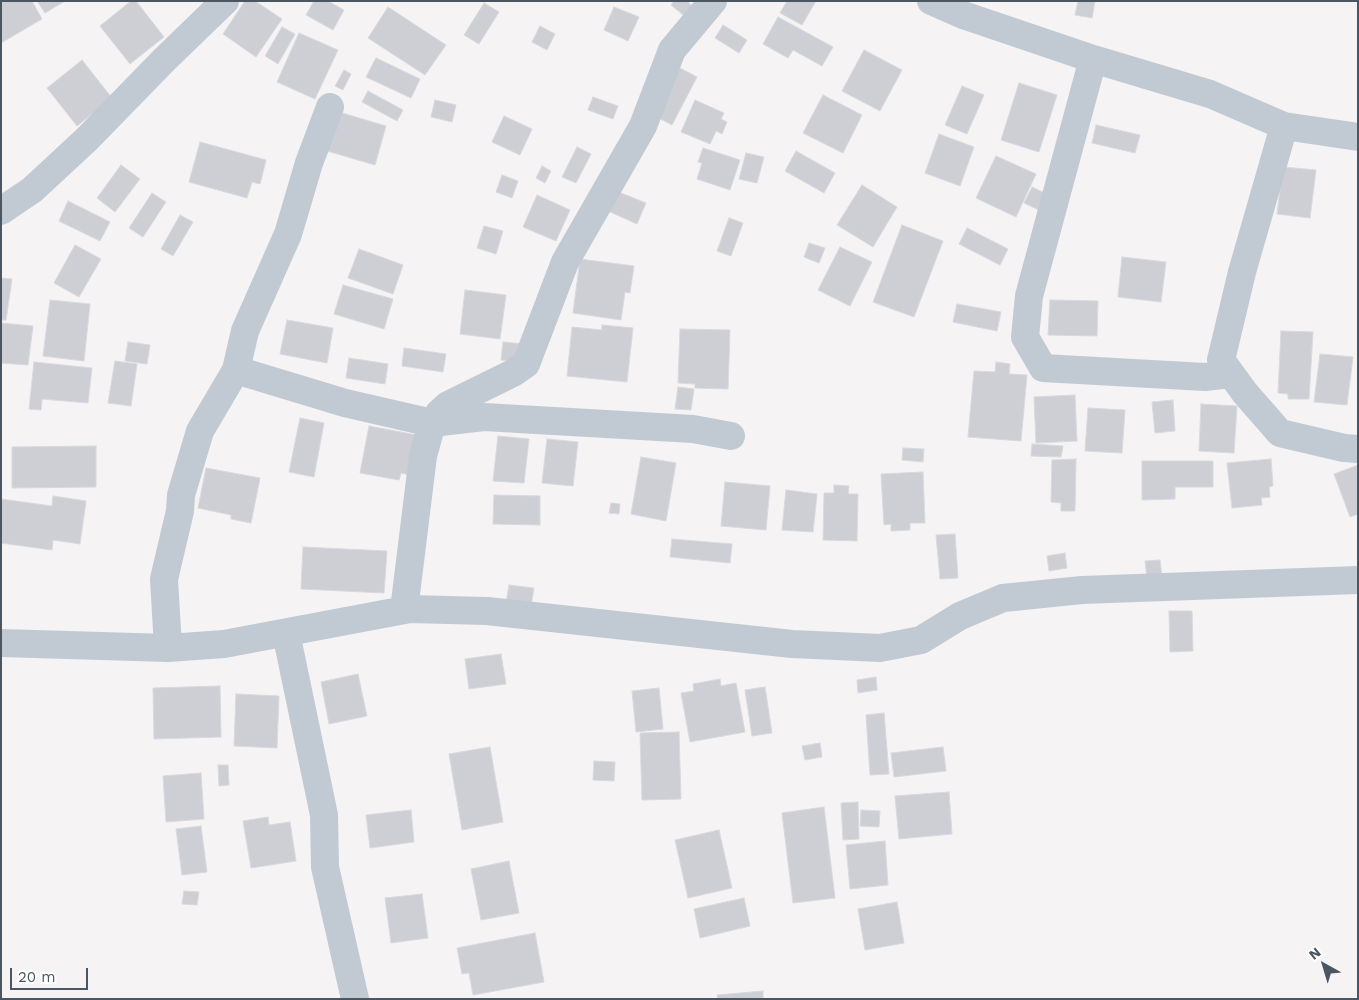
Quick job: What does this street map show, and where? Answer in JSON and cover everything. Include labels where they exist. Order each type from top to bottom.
[{"type":"street","points":[[1,212],[32,190],[87,139],[225,1]]},
{"type":"street","points":[[404,610],[423,456],[432,423],[448,405],[514,373],[526,364],[565,262],[644,126],[672,50],[713,1]]},
{"type":"street","points":[[931,1],[963,15],[1210,94],[1284,126],[1358,137]]},
{"type":"street","points":[[1093,58],[1029,296],[1025,337],[1043,368],[1205,377],[1231,374]]},
{"type":"street","points":[[168,648],[164,579],[180,511],[181,495],[200,431],[236,370],[245,331],[288,234],[309,163],[330,107]]},
{"type":"street","points":[[1284,126],[1242,272],[1221,360],[1245,393],[1280,433],[1344,448],[1358,449]]},
{"type":"street","points":[[236,370],[345,403],[432,423],[494,417],[683,428],[732,436]]},
{"type":"street","points":[[1,643],[168,648],[224,644],[404,610],[487,611],[792,644],[880,648],[921,640],[960,616],[1003,598],[1082,590],[1358,580]]},
{"type":"street","points":[[286,633],[324,815],[325,867],[355,999]]},
{"type":"building","points":[[1,1],[32,1],[42,19],[1,43]]},
{"type":"building","points":[[37,1],[65,1],[45,13]]},
{"type":"building","points":[[131,1],[136,1],[164,37],[130,64],[100,26]]},
{"type":"building","points":[[245,1],[255,1],[282,19],[256,57],[223,34]]},
{"type":"building","points":[[314,1],[328,1],[344,10],[333,30],[306,15]]},
{"type":"building","points":[[674,1],[687,1],[695,9],[687,18],[671,5]]},
{"type":"building","points":[[787,1],[816,1],[802,25],[780,13]]},
{"type":"building","points":[[1078,1],[1095,1],[1092,18],[1075,15]]},
{"type":"building","points":[[484,3],[499,12],[479,44],[464,35]]},
{"type":"building","points":[[388,7],[446,45],[425,75],[368,38]]},
{"type":"building","points":[[614,7],[639,17],[628,41],[604,30]]},
{"type":"building","points":[[778,17],[833,47],[822,66],[793,50],[788,58],[763,44]]},
{"type":"building","points":[[723,25],[747,40],[739,53],[715,38]]},
{"type":"building","points":[[540,26],[555,34],[547,50],[532,42]]},
{"type":"building","points":[[282,27],[295,34],[278,64],[265,56]]},
{"type":"building","points":[[299,33],[338,50],[315,99],[277,82]]},
{"type":"building","points":[[864,50],[902,70],[880,111],[842,91]]},
{"type":"building","points":[[376,58],[420,79],[411,98],[366,77]]},
{"type":"building","points":[[82,60],[112,98],[77,126],[47,88]]},
{"type":"building","points":[[676,66],[697,77],[672,125],[651,114]]},
{"type":"building","points":[[344,70],[351,74],[343,90],[335,86]]},
{"type":"building","points":[[1019,83],[1057,95],[1039,152],[1001,140]]},
{"type":"building","points":[[962,86],[984,95],[967,134],[945,125]]},
{"type":"building","points":[[368,91],[403,110],[397,121],[362,102]]},
{"type":"building","points":[[823,95],[862,115],[843,153],[803,133]]},
{"type":"building","points":[[593,97],[618,106],[613,119],[588,110]]},
{"type":"building","points":[[435,100],[456,105],[452,122],[431,117]]},
{"type":"building","points":[[695,100],[724,113],[721,119],[727,122],[722,134],[716,131],[710,144],[681,132]]},
{"type":"building","points":[[339,112],[386,126],[375,165],[327,151]]},
{"type":"building","points":[[504,116],[532,129],[520,155],[492,142]]},
{"type":"building","points":[[1096,125],[1140,135],[1135,153],[1092,143]]},
{"type":"building","points":[[939,134],[974,147],[960,186],[925,173]]},
{"type":"building","points":[[200,142],[266,160],[260,184],[252,182],[247,198],[189,182]]},
{"type":"building","points":[[577,147],[591,154],[576,183],[562,177]]},
{"type":"building","points":[[703,148],[740,160],[730,190],[697,179],[702,163],[698,162]]},
{"type":"building","points":[[796,151],[835,173],[824,193],[785,171]]},
{"type":"building","points":[[746,153],[764,157],[757,183],[739,179]]},
{"type":"building","points":[[996,156],[1036,174],[1016,217],[976,198]]},
{"type":"building","points":[[121,165],[140,179],[115,212],[97,198]]},
{"type":"building","points":[[542,166],[551,171],[545,183],[536,178]]},
{"type":"building","points":[[1283,167],[1316,170],[1310,218],[1277,214]]},
{"type":"building","points":[[502,175],[518,181],[512,198],[496,192]]},
{"type":"building","points":[[862,185],[897,207],[873,247],[837,225]]},
{"type":"building","points":[[1032,187],[1049,195],[1041,211],[1024,203]]},
{"type":"building","points":[[616,191],[646,203],[637,224],[608,211]]},
{"type":"building","points":[[152,193],[166,202],[143,237],[129,228]]},
{"type":"building","points":[[537,195],[570,210],[556,241],[523,227]]},
{"type":"building","points":[[68,201],[110,222],[100,241],[59,221]]},
{"type":"building","points":[[180,215],[193,222],[173,256],[161,249]]},
{"type":"building","points":[[729,218],[743,223],[731,256],[717,251]]},
{"type":"building","points":[[902,225],[943,241],[914,317],[873,302]]},
{"type":"building","points":[[484,226],[503,231],[496,254],[477,248]]},
{"type":"building","points":[[967,228],[1008,249],[1000,265],[959,244]]},
{"type":"building","points":[[809,243],[825,248],[819,263],[804,257]]},
{"type":"building","points":[[75,245],[101,259],[79,297],[54,283]]},
{"type":"building","points":[[840,247],[872,262],[850,306],[818,290]]},
{"type":"building","points":[[359,249],[403,265],[393,294],[348,278]]},
{"type":"building","points":[[1122,257],[1166,262],[1161,302],[1118,297]]},
{"type":"building","points":[[580,259],[634,266],[630,293],[625,292],[621,320],[573,313]]},
{"type":"building","points":[[1,278],[12,279],[6,320],[1,320]]},
{"type":"building","points":[[343,285],[393,299],[384,329],[334,314]]},
{"type":"building","points":[[465,290],[506,295],[500,339],[460,334]]},
{"type":"building","points":[[50,300],[90,304],[84,361],[43,356]]},
{"type":"building","points":[[1050,300],[1098,301],[1097,336],[1048,335]]},
{"type":"building","points":[[957,304],[1001,312],[997,331],[953,322]]},
{"type":"building","points":[[287,320],[333,328],[327,363],[280,354]]},
{"type":"building","points":[[1,323],[33,326],[28,365],[1,363]]},
{"type":"building","points":[[602,325],[633,328],[627,382],[567,376],[572,327],[602,330]]},
{"type":"building","points":[[680,329],[730,330],[728,389],[695,388],[695,384],[678,383]]},
{"type":"building","points":[[1281,331],[1313,332],[1309,399],[1288,399],[1288,394],[1278,393]]},
{"type":"building","points":[[128,342],[150,345],[147,364],[125,361]]},
{"type":"building","points":[[503,342],[524,344],[523,362],[501,360]]},
{"type":"building","points":[[404,348],[446,354],[443,372],[402,366]]},
{"type":"building","points":[[1320,354],[1353,357],[1347,405],[1314,402]]},
{"type":"building","points":[[349,358],[388,364],[385,384],[346,378]]},
{"type":"building","points":[[115,361],[137,364],[131,406],[108,403]]},
{"type":"building","points":[[34,362],[92,368],[88,403],[42,399],[41,410],[29,409]]},
{"type":"building","points":[[996,362],[1010,364],[1009,374],[1027,375],[1021,441],[968,437],[974,371],[995,372]]},
{"type":"building","points":[[678,387],[694,389],[691,410],[675,409]]},
{"type":"building","points":[[1075,395],[1077,441],[1036,443],[1034,397]]},
{"type":"building","points":[[1173,400],[1175,431],[1155,433],[1152,402]]},
{"type":"building","points":[[1201,404],[1237,406],[1234,453],[1199,451]]},
{"type":"building","points":[[1088,408],[1125,410],[1122,453],[1085,451]]},
{"type":"building","points":[[300,418],[324,423],[314,477],[289,472]]},
{"type":"building","points":[[369,426],[422,436],[414,476],[401,473],[399,480],[360,473]]},
{"type":"building","points":[[498,436],[529,439],[524,483],[493,481]]},
{"type":"building","points":[[547,439],[578,442],[573,486],[542,483]]},
{"type":"building","points":[[1032,444],[1063,446],[1061,457],[1031,456]]},
{"type":"building","points":[[96,446],[96,487],[12,488],[12,447]]},
{"type":"building","points":[[903,448],[924,449],[923,462],[902,460]]},
{"type":"building","points":[[641,457],[676,463],[666,521],[631,514]]},
{"type":"building","points":[[1076,459],[1075,511],[1061,511],[1061,503],[1051,502],[1052,460]]},
{"type":"building","points":[[1271,459],[1273,486],[1269,487],[1270,497],[1261,498],[1262,505],[1232,508],[1227,463]]},
{"type":"building","points":[[1142,461],[1213,461],[1213,487],[1175,487],[1175,499],[1142,500]]},
{"type":"building","points":[[1358,465],[1358,514],[1350,517],[1334,474]]},
{"type":"building","points":[[206,468],[260,478],[251,523],[231,519],[231,515],[198,508]]},
{"type":"building","points":[[923,472],[925,523],[910,523],[910,530],[891,531],[891,524],[884,525],[881,474]]},
{"type":"building","points":[[725,482],[770,486],[766,530],[721,526]]},
{"type":"building","points":[[834,485],[849,486],[848,494],[858,494],[857,541],[823,540],[824,493],[834,493]]},
{"type":"building","points":[[786,490],[817,494],[813,532],[782,530]]},
{"type":"building","points":[[494,495],[540,496],[540,525],[493,524]]},
{"type":"building","points":[[53,496],[86,501],[80,544],[53,540],[52,550],[1,543],[1,499],[52,506]]},
{"type":"building","points":[[611,503],[620,504],[619,514],[609,513]]},
{"type":"building","points":[[955,534],[958,578],[940,579],[936,535]]},
{"type":"building","points":[[672,539],[732,544],[730,563],[670,557]]},
{"type":"building","points":[[303,547],[387,551],[384,593],[301,589]]},
{"type":"building","points":[[1065,553],[1067,568],[1049,571],[1047,556]]},
{"type":"building","points":[[1160,560],[1162,577],[1147,578],[1145,561]]},
{"type":"building","points":[[509,585],[534,588],[531,606],[506,603]]},
{"type":"building","points":[[1169,611],[1192,611],[1193,651],[1170,652]]},
{"type":"building","points":[[501,654],[506,684],[469,689],[465,659]]},
{"type":"building","points":[[358,674],[367,716],[329,724],[321,682]]},
{"type":"building","points":[[876,677],[877,690],[858,693],[857,680]]},
{"type":"building","points":[[720,679],[721,686],[736,683],[745,732],[690,742],[681,693],[694,691],[693,684]]},
{"type":"building","points":[[220,686],[221,737],[154,739],[153,688]]},
{"type":"building","points":[[765,687],[772,733],[752,736],[745,690]]},
{"type":"building","points":[[659,688],[663,729],[636,732],[632,691]]},
{"type":"building","points":[[236,694],[279,696],[277,748],[234,746]]},
{"type":"building","points":[[884,713],[889,774],[870,775],[866,715]]},
{"type":"building","points":[[679,732],[681,799],[642,800],[640,733]]},
{"type":"building","points":[[820,743],[822,757],[805,760],[802,746]]},
{"type":"building","points":[[490,747],[503,822],[462,830],[449,754]]},
{"type":"building","points":[[943,747],[946,771],[894,777],[891,753]]},
{"type":"building","points":[[594,761],[615,762],[614,781],[593,780]]},
{"type":"building","points":[[218,765],[228,765],[229,785],[219,786]]},
{"type":"building","points":[[201,773],[204,819],[166,822],[163,776]]},
{"type":"building","points":[[949,792],[952,834],[899,839],[895,796]]},
{"type":"building","points":[[858,802],[859,839],[843,840],[841,803]]},
{"type":"building","points":[[824,807],[835,898],[793,903],[782,813]]},
{"type":"building","points":[[411,810],[414,842],[370,848],[366,815]]},
{"type":"building","points":[[861,810],[880,811],[879,827],[860,826]]},
{"type":"building","points":[[268,817],[269,825],[290,822],[296,861],[251,868],[243,821]]},
{"type":"building","points":[[201,826],[207,872],[182,875],[176,829]]},
{"type":"building","points":[[719,830],[732,888],[688,898],[675,840]]},
{"type":"building","points":[[885,841],[888,885],[850,889],[846,845]]},
{"type":"building","points":[[509,861],[519,913],[481,920],[471,869]]},
{"type":"building","points":[[184,891],[199,892],[197,905],[182,904]]},
{"type":"building","points":[[422,894],[428,938],[391,943],[385,898]]},
{"type":"building","points":[[744,898],[750,926],[700,938],[694,909]]},
{"type":"building","points":[[897,902],[904,943],[865,950],[858,909]]},
{"type":"building","points":[[535,933],[544,982],[473,995],[469,973],[462,974],[457,948]]},
{"type":"building","points":[[763,991],[763,999],[718,999],[717,995]]}]
